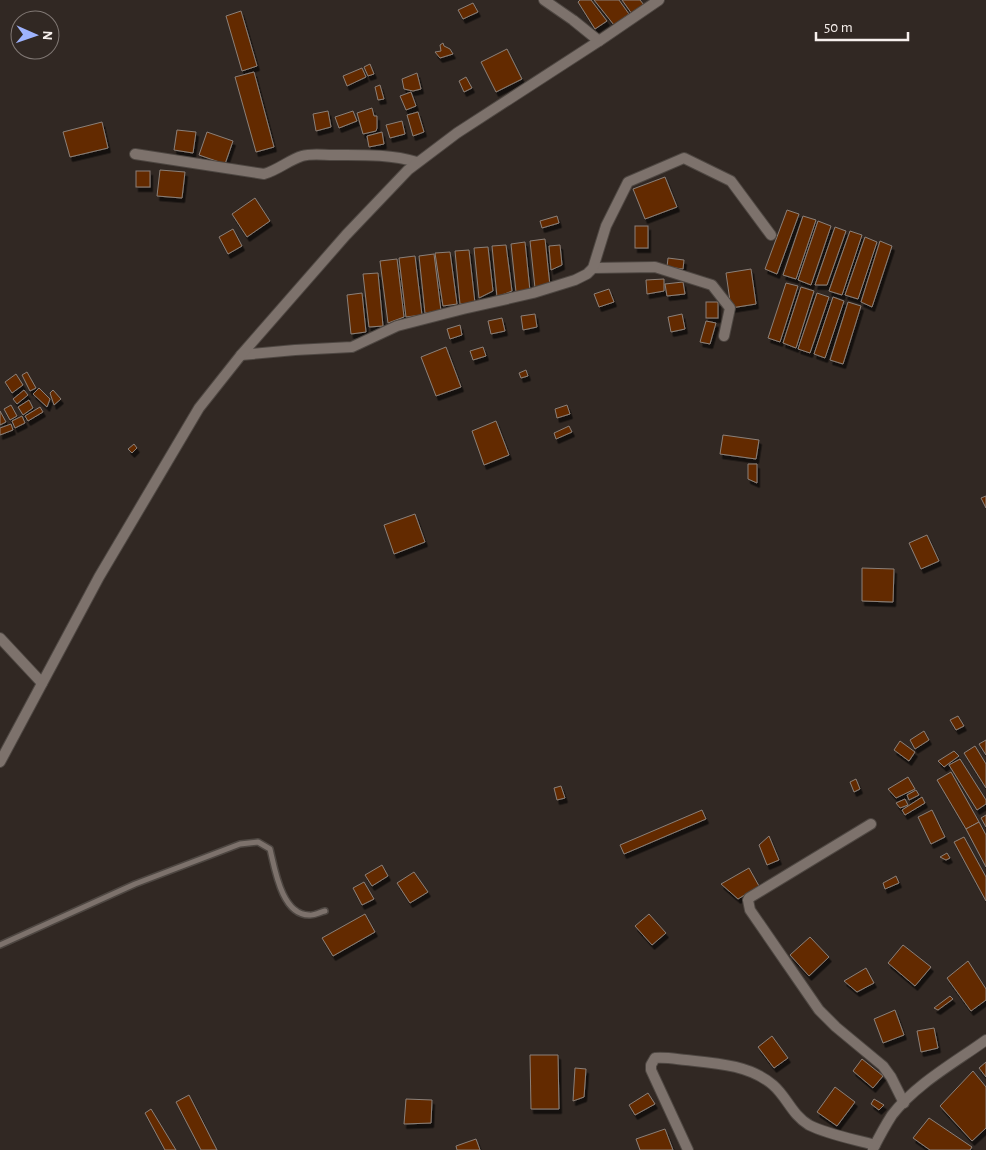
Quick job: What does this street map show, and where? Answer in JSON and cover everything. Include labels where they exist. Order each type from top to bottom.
[{"type":"street","points":[[544,0],[599,41]]},
{"type":"street","points":[[0,762],[99,576],[199,408],[241,355],[346,235],[417,162],[457,133],[659,0]]},
{"type":"street","points":[[135,154],[264,174],[297,158],[314,154],[387,156],[417,162]]},
{"type":"street","points":[[241,355],[352,347],[397,326],[534,293],[575,280],[587,274],[593,268],[606,226],[628,182],[684,158],[731,181],[772,235]]},
{"type":"street","points":[[593,268],[655,267],[712,284],[730,308],[724,336]]},
{"type":"street","points":[[0,638],[42,683]]},
{"type":"street","points":[[871,824],[749,898],[748,904],[750,910],[819,1010],[836,1027],[883,1066],[891,1077],[904,1103]]},
{"type":"street","points":[[688,1150],[651,1070],[651,1065],[655,1058],[742,1068],[764,1078],[775,1086],[797,1116],[809,1124],[820,1130],[874,1147],[884,1127],[904,1103],[934,1077],[986,1040]]},
{"type":"lane","points":[[0,945],[135,884],[240,844],[258,842],[270,849],[287,903],[297,913],[310,916],[325,911]]},
{"type":"building","points":[[580,0],[591,0],[607,21],[595,29],[578,2]]},
{"type":"building","points":[[594,0],[619,0],[629,14],[614,25]]},
{"type":"building","points":[[622,0],[640,0],[644,5],[632,14]]},
{"type":"building","points":[[473,3],[478,12],[463,19],[458,10]]},
{"type":"building","points":[[241,11],[257,66],[242,71],[226,16]]},
{"type":"building","points":[[443,43],[453,54],[440,58],[435,52],[441,51],[440,45]]},
{"type":"building","points":[[507,49],[522,79],[496,92],[481,62]]},
{"type":"building","points":[[370,64],[374,74],[368,76],[364,67]]},
{"type":"building","points":[[362,68],[366,77],[347,86],[343,76]]},
{"type":"building","points":[[254,72],[274,147],[256,152],[235,77]]},
{"type":"building","points":[[417,73],[421,89],[413,91],[404,89],[402,79]]},
{"type":"building","points":[[466,77],[472,88],[464,92],[459,81]]},
{"type":"building","points":[[380,85],[384,99],[378,100],[375,87]]},
{"type":"building","points":[[411,92],[416,106],[406,110],[400,96]]},
{"type":"building","points":[[372,108],[374,116],[377,116],[376,131],[363,134],[357,113]]},
{"type":"building","points":[[328,111],[331,127],[316,131],[313,114]]},
{"type":"building","points":[[353,111],[357,121],[339,128],[335,117]]},
{"type":"building","points":[[418,112],[424,132],[413,136],[407,115]]},
{"type":"building","points":[[402,121],[405,134],[390,138],[386,125]]},
{"type":"building","points":[[102,122],[108,148],[70,157],[63,132]]},
{"type":"building","points":[[177,130],[196,132],[193,153],[174,150]]},
{"type":"building","points":[[207,132],[233,141],[225,164],[199,155]]},
{"type":"building","points":[[382,132],[384,144],[369,147],[367,136]]},
{"type":"building","points":[[160,170],[185,172],[182,198],[157,196]]},
{"type":"building","points":[[136,171],[150,171],[150,187],[136,187]]},
{"type":"building","points":[[665,177],[677,207],[645,219],[633,189]]},
{"type":"building","points":[[255,198],[270,221],[247,237],[232,214]]},
{"type":"building","points":[[787,210],[799,214],[777,274],[765,269]]},
{"type":"building","points":[[557,216],[559,223],[542,228],[540,221]]},
{"type":"building","points":[[803,216],[816,220],[796,279],[783,275]]},
{"type":"building","points":[[818,221],[831,226],[811,285],[798,280]]},
{"type":"building","points":[[635,226],[648,226],[648,248],[635,248]]},
{"type":"building","points":[[835,227],[846,231],[827,285],[815,285]]},
{"type":"building","points":[[233,229],[242,246],[228,254],[219,237]]},
{"type":"building","points":[[850,231],[862,235],[842,295],[829,291]]},
{"type":"building","points":[[865,237],[877,242],[858,299],[845,295]]},
{"type":"building","points":[[545,239],[550,286],[535,288],[530,241]]},
{"type":"building","points":[[880,241],[892,246],[872,307],[861,302]]},
{"type":"building","points":[[525,242],[530,291],[516,292],[511,244]]},
{"type":"building","points":[[506,245],[512,291],[497,297],[492,246]]},
{"type":"building","points":[[560,245],[562,265],[551,270],[549,246]]},
{"type":"building","points":[[488,247],[493,291],[479,298],[474,248]]},
{"type":"building","points":[[469,250],[475,303],[460,304],[455,251]]},
{"type":"building","points":[[450,252],[457,304],[443,306],[435,253]]},
{"type":"building","points":[[434,254],[441,311],[425,313],[419,256]]},
{"type":"building","points":[[415,256],[422,315],[406,317],[399,258]]},
{"type":"building","points":[[668,258],[684,260],[683,269],[667,267]]},
{"type":"building","points":[[397,259],[404,317],[388,323],[380,261]]},
{"type":"building","points":[[751,269],[756,304],[731,308],[726,273]]},
{"type":"building","points":[[378,273],[383,326],[369,327],[363,274]]},
{"type":"building","points":[[664,279],[664,291],[647,294],[646,280]]},
{"type":"building","points":[[683,282],[685,294],[667,296],[665,284]]},
{"type":"building","points":[[786,283],[798,286],[780,342],[768,338]]},
{"type":"building","points":[[801,287],[814,291],[796,348],[783,343]]},
{"type":"building","points":[[609,289],[614,302],[599,307],[594,294]]},
{"type":"building","points":[[362,293],[366,332],[351,334],[347,295]]},
{"type":"building","points":[[817,293],[829,297],[810,353],[798,349]]},
{"type":"building","points":[[833,297],[844,301],[825,358],[814,354]]},
{"type":"building","points":[[706,302],[718,302],[718,318],[706,318]]},
{"type":"building","points":[[848,302],[861,306],[843,364],[830,360]]},
{"type":"building","points":[[535,314],[537,327],[523,330],[521,316]]},
{"type":"building","points":[[682,314],[685,329],[671,332],[668,317]]},
{"type":"building","points":[[502,318],[505,331],[491,334],[488,321]]},
{"type":"building","points":[[706,321],[716,323],[710,344],[700,342]]},
{"type":"building","points":[[460,325],[462,335],[450,339],[447,329]]},
{"type":"building","points":[[446,347],[461,387],[436,396],[421,357]]},
{"type":"building","points":[[483,347],[486,356],[473,360],[470,351]]},
{"type":"building","points":[[526,370],[528,376],[521,378],[519,373]]},
{"type":"building","points":[[27,372],[36,388],[30,391],[22,375]]},
{"type":"building","points":[[16,374],[23,385],[12,393],[5,382]]},
{"type":"building","points":[[39,388],[50,399],[47,407],[33,394]]},
{"type":"building","points":[[24,390],[28,395],[17,404],[13,399]]},
{"type":"building","points":[[53,390],[61,399],[54,405],[50,393]]},
{"type":"building","points":[[29,400],[33,408],[23,415],[18,407]]},
{"type":"building","points":[[11,405],[17,416],[10,420],[4,409]]},
{"type":"building","points":[[567,405],[570,414],[557,418],[555,409]]},
{"type":"building","points":[[40,407],[43,412],[28,421],[25,416]]},
{"type":"building","points":[[0,411],[6,422],[0,425]]},
{"type":"building","points":[[22,416],[25,423],[15,428],[12,421]]},
{"type":"building","points":[[496,421],[509,455],[484,465],[472,431]]},
{"type":"building","points":[[11,424],[13,430],[0,435],[0,428]]},
{"type":"building","points":[[569,426],[572,432],[556,439],[554,433]]},
{"type":"building","points":[[723,435],[759,440],[756,459],[720,454]]},
{"type":"building","points":[[134,444],[137,448],[132,453],[128,449]]},
{"type":"building","points":[[748,464],[757,464],[757,483],[748,479]]},
{"type":"building","points":[[986,496],[986,508],[981,498]]},
{"type":"building","points":[[415,514],[425,542],[394,554],[384,525]]},
{"type":"building","points":[[927,535],[939,561],[921,569],[909,543]]},
{"type":"building","points":[[862,568],[894,569],[893,602],[862,601]]},
{"type":"building","points":[[958,716],[964,726],[956,730],[950,720]]},
{"type":"building","points":[[924,731],[929,740],[915,749],[910,740]]},
{"type":"building","points":[[986,740],[986,755],[979,744]]},
{"type":"building","points":[[900,741],[915,752],[909,761],[894,750]]},
{"type":"building","points":[[975,746],[986,764],[986,788],[964,753]]},
{"type":"building","points":[[954,751],[959,756],[944,767],[938,761]]},
{"type":"building","points":[[960,759],[986,800],[986,804],[977,810],[949,765]]},
{"type":"building","points":[[951,772],[979,822],[966,829],[937,780]]},
{"type":"building","points":[[908,777],[915,789],[896,798],[888,789]]},
{"type":"building","points":[[856,779],[860,789],[854,792],[850,782]]},
{"type":"building","points":[[561,786],[565,798],[557,800],[554,788]]},
{"type":"building","points":[[916,790],[919,795],[909,800],[907,795]]},
{"type":"building","points":[[922,797],[925,803],[905,815],[902,810]]},
{"type":"building","points":[[905,799],[908,805],[900,808],[896,803]]},
{"type":"building","points":[[702,810],[706,819],[624,854],[620,845]]},
{"type":"building","points":[[932,810],[945,837],[931,844],[918,817]]},
{"type":"building","points":[[986,815],[986,827],[981,818]]},
{"type":"building","points":[[979,822],[986,835],[986,867],[966,829]]},
{"type":"building","points":[[769,836],[779,860],[767,865],[759,845]]},
{"type":"building","points":[[964,837],[986,877],[986,901],[954,842]]},
{"type":"building","points":[[947,853],[950,858],[946,860],[940,857]]},
{"type":"building","points":[[382,865],[388,876],[372,886],[365,875]]},
{"type":"building","points":[[749,868],[759,886],[738,899],[721,884]]},
{"type":"building","points":[[414,872],[428,892],[410,903],[397,883]]},
{"type":"building","points":[[896,876],[899,883],[885,889],[883,883]]},
{"type":"building","points":[[364,882],[374,899],[362,905],[353,888]]},
{"type":"building","points":[[365,914],[375,932],[333,956],[322,938]]},
{"type":"building","points":[[649,914],[666,933],[652,945],[635,926]]},
{"type":"building","points":[[810,937],[829,957],[809,976],[790,955]]},
{"type":"building","points":[[903,945],[931,967],[915,986],[888,963]]},
{"type":"building","points":[[968,961],[986,989],[986,1000],[971,1011],[947,978]]},
{"type":"building","points":[[866,968],[874,983],[857,992],[844,981]]},
{"type":"building","points":[[950,996],[953,999],[938,1010],[934,1008]]},
{"type":"building","points":[[895,1010],[904,1035],[883,1043],[874,1019]]},
{"type":"building","points":[[934,1028],[938,1048],[921,1052],[917,1031]]},
{"type":"building","points":[[772,1036],[788,1058],[774,1068],[758,1047]]},
{"type":"building","points":[[530,1055],[558,1055],[559,1109],[531,1109]]},
{"type":"building","points":[[862,1059],[883,1076],[873,1088],[853,1071]]},
{"type":"building","points":[[986,1062],[986,1077],[979,1068]]},
{"type":"building","points":[[575,1068],[586,1069],[584,1097],[573,1101]]},
{"type":"building","points":[[973,1071],[986,1087],[986,1128],[972,1141],[940,1106]]},
{"type":"building","points":[[835,1087],[855,1102],[837,1126],[817,1112]]},
{"type":"building","points":[[648,1093],[655,1104],[635,1115],[629,1105]]},
{"type":"building","points":[[189,1095],[217,1150],[201,1150],[176,1102]]},
{"type":"building","points":[[406,1099],[432,1100],[431,1123],[404,1124]]},
{"type":"building","points":[[874,1099],[884,1105],[879,1110],[871,1104]]},
{"type":"building","points":[[151,1109],[176,1150],[165,1150],[145,1113]]},
{"type":"building","points":[[929,1118],[972,1147],[970,1150],[930,1150],[913,1138]]},
{"type":"building","points":[[665,1129],[673,1150],[640,1150],[636,1139]]},
{"type":"building","points":[[476,1139],[480,1150],[457,1150],[456,1146]]}]
